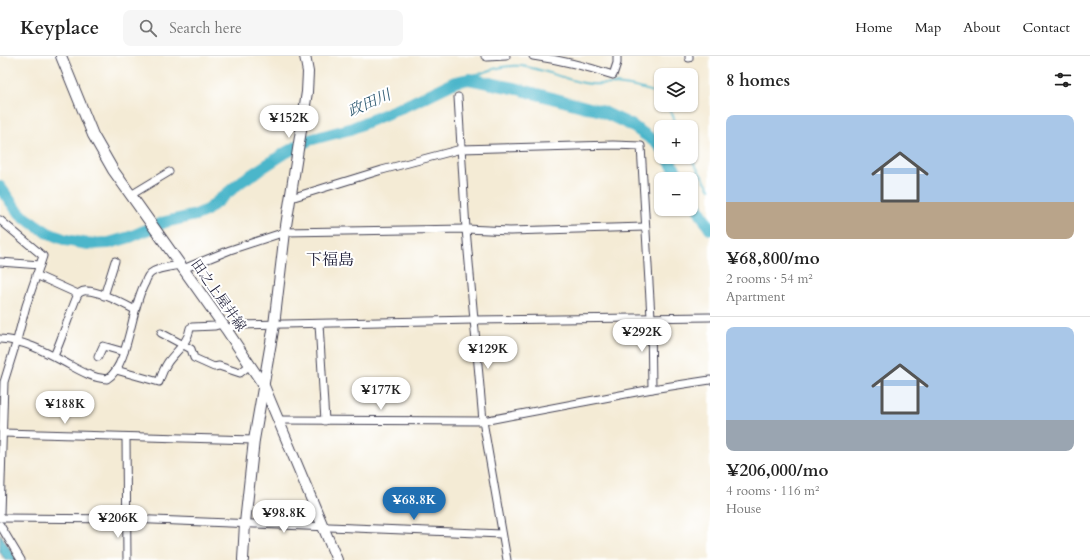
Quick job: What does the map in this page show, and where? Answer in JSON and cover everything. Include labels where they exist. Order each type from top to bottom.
[{"type":"main road","name":"田之上屋井線","points":[[61,56],[93,135],[113,170],[264,386],[337,560]]},
{"type":"main road","points":[[243,560],[245,523],[254,440],[274,325],[285,232],[303,125],[308,85],[308,72],[305,56]]},
{"type":"street","points":[[485,56],[506,56]]},
{"type":"street","points":[[533,56],[578,64],[613,76],[617,63],[617,56]]},
{"type":"street","points":[[458,97],[466,229],[483,421],[507,560]]},
{"type":"street","points":[[291,198],[461,148],[613,145],[641,146],[651,317],[652,389]]},
{"type":"street","points":[[131,195],[169,172]]},
{"type":"street","points":[[0,220],[43,256],[4,382],[0,514]]},
{"type":"street","points":[[0,339],[17,340],[54,356],[92,377],[107,379],[114,375],[124,352],[140,291],[150,274],[158,269],[182,267],[285,232],[466,229],[510,231],[645,227]]},
{"type":"street","points":[[104,296],[114,261]]},
{"type":"street","points":[[0,262],[40,264]]},
{"type":"street","points":[[36,275],[78,294]]},
{"type":"street","points":[[54,356],[62,338],[66,322],[78,294],[81,292],[87,291],[104,296],[135,310]]},
{"type":"street","points":[[116,370],[158,382],[167,363],[183,344],[190,328],[192,327],[474,320],[710,317]]},
{"type":"street","points":[[319,324],[325,421]]},
{"type":"street","points":[[161,333],[191,349],[194,358],[214,367],[219,366],[240,373],[250,365]]},
{"type":"street","points":[[98,357],[102,346],[124,352]]},
{"type":"street","points":[[279,420],[483,421],[652,389],[710,380]]},
{"type":"street","points":[[3,433],[254,440]]},
{"type":"street","points":[[126,437],[128,518],[127,560]]},
{"type":"street","points":[[0,518],[128,518],[502,534]]},
{"type":"street","points":[[0,525],[22,560]]},
{"type":"water","points":[[0,533],[17,560],[5,560],[0,552]]},
{"type":"waterway","points":[[469,79],[481,73],[495,69],[509,66],[522,66],[538,69],[584,83],[626,85],[654,93]]},
{"type":"waterway","name":"政田川","points":[[0,187],[16,209],[24,217],[48,233],[66,240],[88,244],[109,243],[130,237],[165,222],[196,215],[207,210],[242,181],[285,153],[309,140],[350,129],[412,103],[455,82],[469,79],[518,89],[601,111],[631,125],[654,141]]},
{"type":"waterway","points":[[671,112],[674,120]]},
{"type":"waterway","name":"政田川","points":[[671,164],[677,172]]},
{"type":"waterway","points":[[694,164],[710,189]]},
{"type":"waterway","name":"政田川","points":[[698,208],[710,229]]},
{"type":"district","name":"下福島","points":[[330,259]]}]
